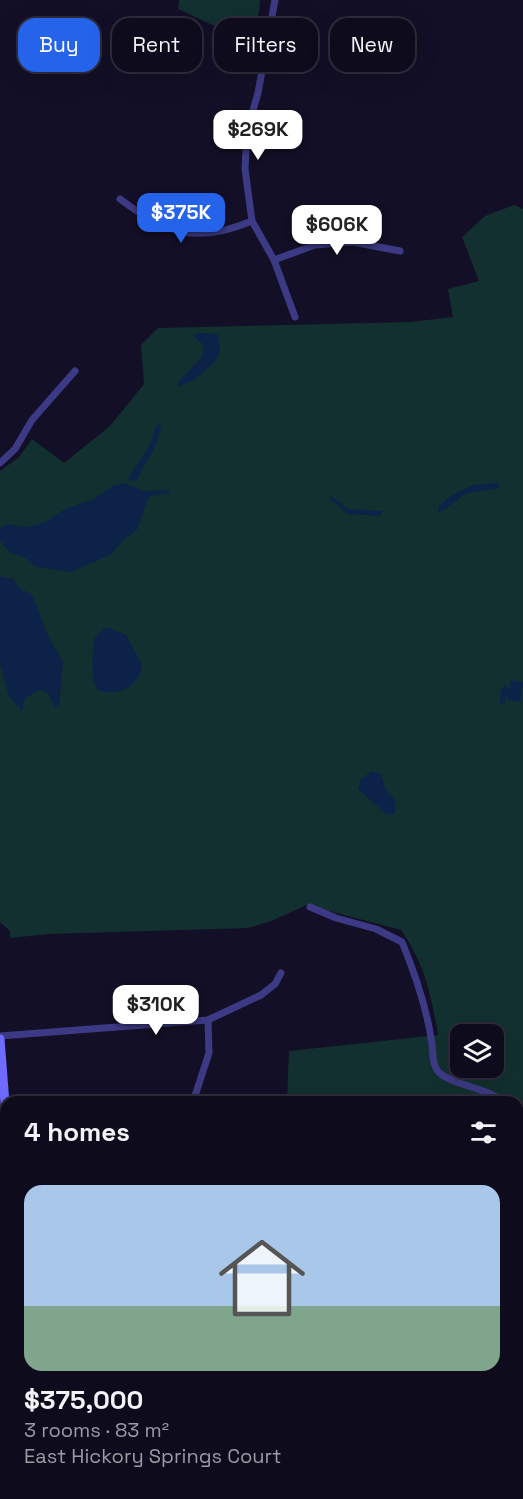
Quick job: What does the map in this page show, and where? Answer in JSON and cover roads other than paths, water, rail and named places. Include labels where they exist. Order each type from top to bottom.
[{"type":"main road","points":[[0,1038],[4,1096]]},
{"type":"street","points":[[275,0],[258,93],[247,131],[245,169],[252,221],[274,260],[295,317]]},
{"type":"street","points":[[120,199],[142,216],[166,229],[200,235],[229,231],[252,221]]},
{"type":"street","points":[[274,260],[315,245],[352,243],[400,251]]},
{"type":"street","points":[[0,463],[15,449],[32,420],[75,371]]},
{"type":"street","points":[[310,907],[336,918],[376,929],[402,942],[418,981],[428,1020],[434,1065],[440,1074],[469,1084],[492,1096]]},
{"type":"street","points":[[0,1038],[208,1020],[261,995],[275,984],[281,973]]},
{"type":"street","points":[[195,1096],[209,1053],[208,1020]]},
{"type":"water","points":[[199,333],[218,334],[220,351],[216,361],[195,379],[178,387],[178,382],[201,358],[204,345],[193,336]]},
{"type":"water","points":[[157,424],[162,426],[154,449],[137,480],[129,481],[129,476],[148,448]]},
{"type":"water","points":[[124,483],[144,491],[169,490],[169,493],[149,496],[137,530],[124,539],[112,554],[71,572],[36,567],[25,558],[11,553],[0,541],[0,528],[8,524],[26,527],[44,523],[65,509],[94,499],[113,486]]},
{"type":"water","points":[[498,483],[500,488],[467,493],[439,513],[438,507],[449,497],[472,485]]},
{"type":"water","points":[[330,496],[349,509],[383,511],[380,516],[348,514],[329,498]]},
{"type":"water","points":[[0,576],[13,579],[20,589],[32,594],[48,636],[63,662],[59,707],[54,707],[49,694],[40,690],[25,698],[22,711],[9,696],[0,664]]},
{"type":"water","points":[[106,627],[126,635],[142,665],[133,684],[121,691],[99,691],[94,680],[95,637]]},
{"type":"water","points":[[511,680],[523,682],[520,702],[508,700],[507,695],[505,703],[500,704],[501,689],[505,685],[509,691]]},
{"type":"water","points":[[372,771],[381,774],[386,791],[395,799],[395,814],[386,814],[358,789],[360,780]]}]
